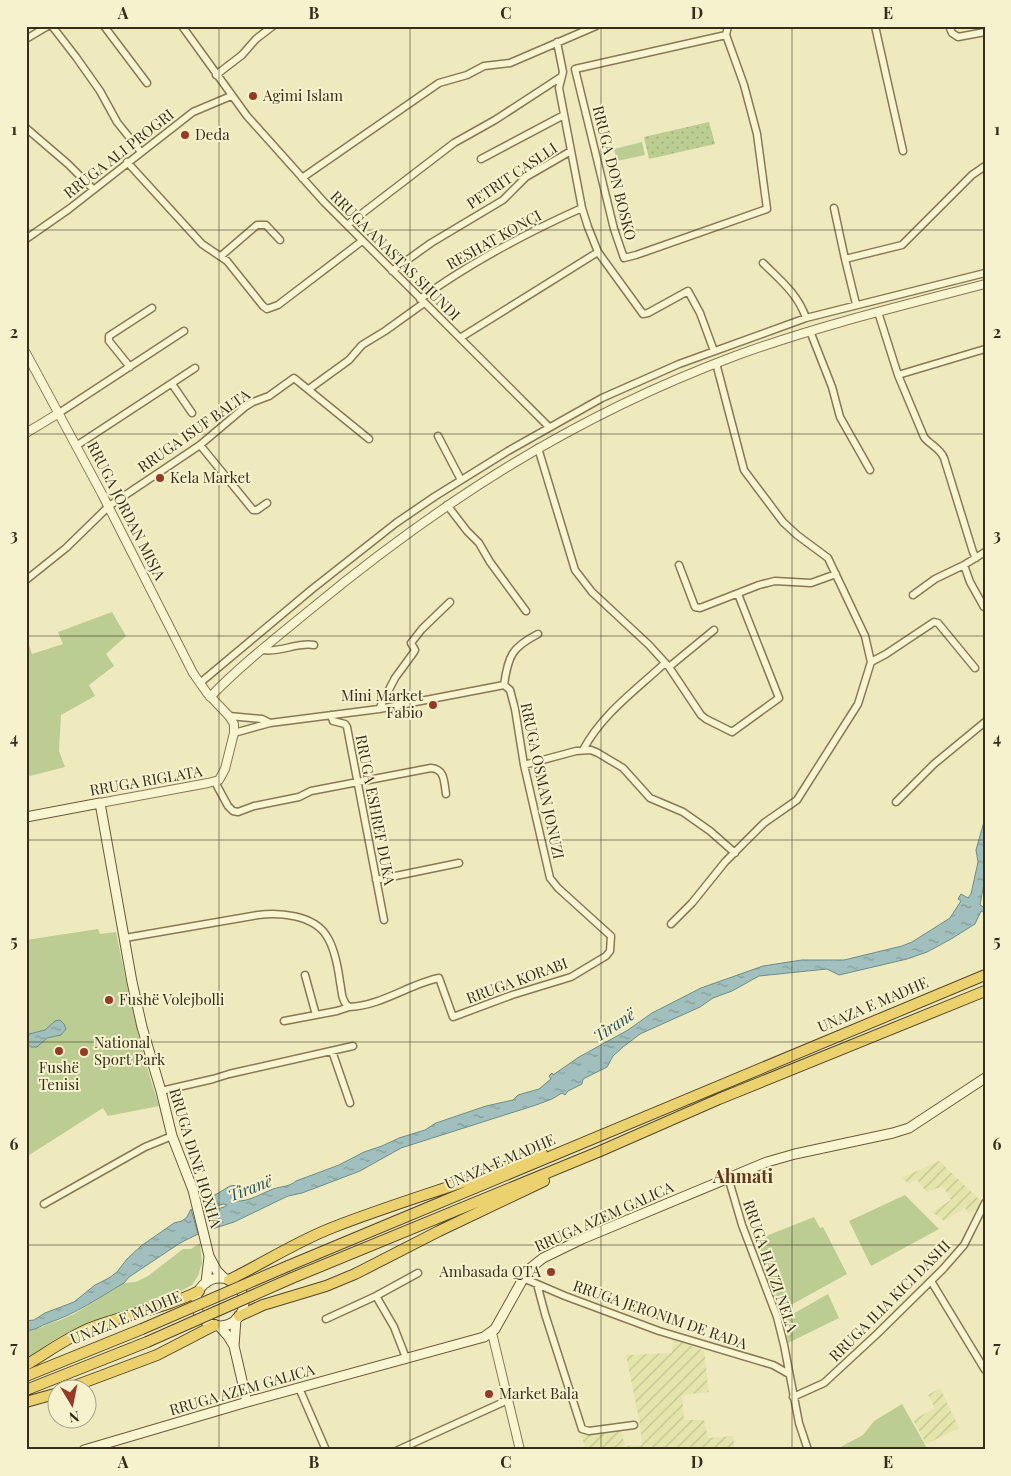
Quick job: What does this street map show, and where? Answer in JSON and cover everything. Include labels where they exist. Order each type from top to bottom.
[{"type":"highway","name":"UNAZA E MADHE","points":[[26,1376],[985,975]]},
{"type":"highway","name":"UNAZA E MADHE","points":[[26,1390],[147,1342],[292,1278],[598,1152],[719,1099],[985,991]]},
{"type":"highway","points":[[226,1279],[334,1227],[494,1172],[580,1137],[655,1112]]},
{"type":"highway","points":[[238,1318],[263,1305],[326,1286],[355,1274],[488,1207],[622,1147],[660,1125]]},
{"type":"highway","points":[[26,1364],[88,1330],[178,1301],[199,1291]]},
{"type":"highway","points":[[96,1378],[157,1355],[217,1326]]},
{"type":"highway","points":[[26,1402],[48,1395]]},
{"type":"main road","name":"RRUGA RIGLATA","points":[[26,817],[100,803]]},
{"type":"main road","name":"RRUGA DINE HOXHA","points":[[100,803],[140,1019],[172,1136],[193,1190],[210,1256],[217,1271],[239,1287],[244,1296],[244,1308],[238,1318],[234,1346]]},
{"type":"main road","name":"RRUGA AZEM GALICA","points":[[84,1450],[110,1446],[248,1402],[484,1337],[492,1333],[498,1325],[523,1278],[534,1264],[561,1248],[728,1177],[790,1155],[909,1128],[985,1078]]},
{"type":"main road","name":"RRUGA DINE HOXHA","points":[[206,1283],[210,1256]]},
{"type":"main road","points":[[199,1291],[206,1283],[212,1280],[226,1279]]},
{"type":"main road","name":"RRUGA DINE HOXHA","points":[[199,1291],[196,1299],[198,1312],[206,1322],[217,1326],[228,1336],[234,1346],[248,1402]]},
{"type":"main road","points":[[217,1326],[230,1324],[238,1318]]},
{"type":"street","points":[[26,39],[48,26]]},
{"type":"street","points":[[52,26],[100,91],[117,122],[141,152]]},
{"type":"street","points":[[104,26],[147,82]]},
{"type":"street","points":[[216,75],[235,61],[256,39],[273,26]]},
{"type":"street","points":[[302,178],[432,87],[467,75],[484,66],[510,62],[596,26]]},
{"type":"street","points":[[726,35],[728,26]]},
{"type":"street","points":[[875,26],[903,151]]},
{"type":"street","points":[[949,26],[952,33],[958,37],[985,32]]},
{"type":"street","name":"RRUGA ANASTAS SHUNDI","points":[[184,27],[231,96],[302,178],[362,241],[549,427]]},
{"type":"street","name":"RRUGA DON BOSKO","points":[[726,35],[744,85],[757,134],[767,209],[624,258],[605,196],[576,69],[726,35]]},
{"type":"street","points":[[557,42],[562,64],[559,88],[582,208],[598,252],[643,314],[688,291],[700,313],[714,351]]},
{"type":"street","points":[[347,225],[454,143],[495,120],[560,77]]},
{"type":"street","name":"RRUGA ALI PROGRI","points":[[26,239],[193,112],[231,96]]},
{"type":"street","points":[[481,159],[564,115]]},
{"type":"street","points":[[26,128],[68,164],[93,189]]},
{"type":"street","name":"PETRIT CASLLI","points":[[392,271],[431,243],[503,200],[526,177],[571,151]]},
{"type":"street","points":[[127,162],[202,244],[221,256],[267,309],[278,305],[362,241]]},
{"type":"street","points":[[845,259],[902,245],[972,175],[985,166]]},
{"type":"street","name":"RESHAT KONÇI","points":[[422,301],[485,258],[551,222],[582,208]]},
{"type":"street","points":[[834,208],[856,304]]},
{"type":"street","points":[[221,256],[257,225],[266,226],[280,240]]},
{"type":"street","points":[[460,338],[598,252]]},
{"type":"street","points":[[762,263],[792,292],[802,307],[806,318]]},
{"type":"street","points":[[538,634],[526,640],[513,651],[509,659],[504,685],[379,709],[270,723],[234,734],[234,724],[229,716],[210,697],[200,683],[396,523],[461,480],[549,427],[602,398],[643,379],[714,351],[806,318],[985,272]]},
{"type":"street","points":[[210,697],[263,650],[382,552],[447,505],[538,448],[636,398],[716,363],[810,331],[985,284]]},
{"type":"street","points":[[369,439],[308,389],[349,360],[362,345],[385,331],[422,301]]},
{"type":"street","points":[[130,367],[109,340],[109,336],[152,308]]},
{"type":"street","points":[[878,312],[898,375],[924,437],[941,452],[944,458],[976,558]]},
{"type":"street","points":[[26,433],[184,331]]},
{"type":"street","points":[[810,331],[832,387],[840,417],[870,470]]},
{"type":"street","points":[[898,375],[985,349]]},
{"type":"street","name":"RRUGA JORDAN MISJA","points":[[26,353],[109,506],[200,683]]},
{"type":"street","points":[[671,924],[692,902],[714,874],[764,823],[797,800],[858,704],[871,662],[865,636],[828,558],[783,522],[744,470],[716,363]]},
{"type":"street","points":[[76,446],[195,368]]},
{"type":"street","name":"RRUGA ISUF BALTA","points":[[26,580],[66,548],[109,506],[200,445],[245,407],[270,396],[294,378],[308,389]]},
{"type":"street","points":[[172,384],[192,413]]},
{"type":"street","points":[[438,436],[461,480]]},
{"type":"street","points":[[200,445],[253,510],[257,510],[267,503]]},
{"type":"street","points":[[538,448],[575,570],[592,592],[649,645],[667,665],[701,715],[706,720],[732,732],[779,698],[738,594]]},
{"type":"street","points":[[447,505],[459,522],[479,543],[490,562],[526,611]]},
{"type":"street","points":[[913,595],[935,579],[985,552]]},
{"type":"street","points":[[679,564],[695,607],[700,608],[759,585],[775,581],[812,583],[836,574]]},
{"type":"street","points":[[964,565],[970,582],[984,607]]},
{"type":"street","points":[[379,709],[395,678],[414,652],[414,646],[411,642],[450,602]]},
{"type":"street","points":[[871,662],[934,622],[938,623],[976,668]]},
{"type":"street","points":[[583,750],[589,738],[607,716],[667,665],[714,630]]},
{"type":"street","points":[[263,650],[270,651],[299,644],[314,645]]},
{"type":"street","name":"RRUGA OSMAN JONUZI","points":[[504,685],[510,690],[516,709],[524,765],[550,878],[558,888],[611,936],[611,946]]},
{"type":"street","name":"RRUGA ESHREF DUKA","points":[[331,715],[333,721],[345,724],[346,727],[384,920]]},
{"type":"street","points":[[229,716],[262,719],[270,723]]},
{"type":"street","points":[[896,802],[934,764],[985,722]]},
{"type":"street","name":"RRUGA RIGLATA","points":[[100,803],[215,782],[222,776],[234,734]]},
{"type":"street","points":[[524,765],[583,750],[598,752],[623,768],[650,798],[683,812],[735,853]]},
{"type":"street","points":[[215,782],[228,806],[233,811],[238,812],[254,806],[299,797],[312,791],[435,768],[442,772],[446,794]]},
{"type":"street","points":[[376,880],[460,863]]},
{"type":"street","points":[[125,938],[269,914],[287,914],[315,925],[326,935],[336,958],[343,1000],[349,1007],[338,1011],[284,1021]]},
{"type":"street","name":"RRUGA KORABI","points":[[349,1007],[373,1002],[439,978],[453,1017],[512,994],[571,977],[606,956],[611,946]]},
{"type":"street","points":[[305,974],[316,1015]]},
{"type":"street","points":[[161,1091],[353,1046]]},
{"type":"street","points":[[332,1051],[350,1103]]},
{"type":"street","points":[[44,1204],[145,1147],[172,1136]]},
{"type":"street","name":"RRUGA HAVZI NELA","points":[[728,1177],[742,1226],[777,1317],[799,1424],[808,1450]]},
{"type":"street","name":"RRUGA ILIA KICI DASHI","points":[[793,1397],[811,1390],[830,1377],[931,1281],[964,1245],[985,1203]]},
{"type":"street","points":[[326,1319],[376,1296],[418,1273]]},
{"type":"street","name":"RRUGA JERONIM DE RADA","points":[[523,1278],[659,1331],[773,1365],[789,1374]]},
{"type":"street","points":[[931,1281],[985,1370]]},
{"type":"street","points":[[537,1284],[582,1429],[589,1430],[634,1425]]},
{"type":"street","points":[[376,1296],[394,1327],[406,1358]]},
{"type":"street","points":[[492,1333],[520,1450]]},
{"type":"street","points":[[299,1388],[326,1450]]},
{"type":"street","points":[[398,1450],[508,1400]]},
{"type":"green space","points":[[709,122],[715,144],[649,159],[644,137]]},
{"type":"green space","points":[[642,142],[645,155],[617,161],[614,149]]},
{"type":"green space","points":[[112,612],[126,636],[106,654],[114,666],[89,685],[95,696],[61,715],[59,751],[65,767],[26,777],[26,636],[32,654],[63,644],[58,632]]},
{"type":"green space","name":"National Sport Park","points":[[98,929],[100,934],[116,932],[140,1041],[159,1106],[108,1116],[103,1108],[26,1157],[26,940]]},
{"type":"green space","points":[[939,1161],[981,1201],[977,1209],[969,1214],[965,1208],[944,1221],[932,1212],[951,1200],[943,1186],[927,1192],[916,1179],[909,1184],[902,1178]]},
{"type":"green space","points":[[905,1195],[939,1229],[871,1266],[849,1221]]},
{"type":"green space","points":[[814,1217],[820,1228],[823,1227],[847,1274],[780,1311],[758,1250],[767,1244],[766,1236]]},
{"type":"green space","points":[[200,1243],[202,1263],[198,1276],[192,1285],[168,1298],[81,1326],[59,1337],[26,1358],[26,1330],[42,1327],[74,1314],[124,1283],[136,1282],[148,1276],[183,1249],[191,1249]]},
{"type":"green space","points":[[828,1294],[839,1318],[788,1343],[784,1319]]},
{"type":"green space","points":[[673,1338],[704,1351],[709,1392],[682,1395],[684,1420],[704,1420],[708,1438],[733,1436],[735,1450],[586,1450],[581,1434],[621,1430],[625,1446],[642,1445],[640,1424],[626,1355],[672,1353]]},
{"type":"green space","points":[[940,1388],[959,1428],[926,1444],[913,1420],[935,1408],[928,1395]]},
{"type":"green space","points":[[902,1404],[928,1450],[835,1450],[863,1435],[874,1421]]},
{"type":"water","points":[[985,818],[985,878],[980,905],[985,908],[985,913],[981,911],[975,924],[927,952],[907,959],[839,975],[827,969],[759,976],[732,991],[713,998],[700,1007],[640,1034],[613,1056],[607,1067],[583,1079],[582,1084],[568,1091],[565,1095],[562,1093],[536,1105],[401,1148],[360,1171],[302,1193],[288,1196],[234,1222],[212,1229],[208,1212],[227,1205],[223,1204],[207,1209],[205,1201],[230,1186],[238,1185],[240,1189],[233,1194],[235,1201],[250,1199],[339,1165],[364,1152],[399,1138],[425,1130],[436,1123],[486,1106],[513,1100],[518,1095],[539,1089],[551,1079],[549,1076],[552,1073],[553,1075],[579,1057],[628,1030],[652,1013],[701,988],[763,966],[802,960],[844,960],[912,942],[950,918],[961,901],[958,899],[961,894],[968,898],[971,894],[978,862],[976,850]]},
{"type":"water","points":[[60,1020],[66,1029],[61,1035],[47,1038],[37,1047],[31,1047],[28,1044],[29,1034],[45,1030],[55,1021]]},
{"type":"water","points":[[191,1209],[198,1234],[180,1243],[129,1277],[124,1283],[87,1305],[37,1328],[26,1330],[26,1321],[34,1320],[45,1313],[74,1302],[95,1285],[117,1272],[141,1246],[174,1223],[182,1221],[187,1217]]},
{"type":"place","name":"Agimi Islam","points":[[253,96]]},
{"type":"place","name":"Deda","points":[[185,135]]},
{"type":"place","name":"Kela Market","points":[[160,478]]},
{"type":"place","name":"Mini Market Fabio","points":[[433,705]]},
{"type":"place","name":"Fushë Volejbolli","points":[[109,1000]]},
{"type":"place","name":"Fushë Tenisi","points":[[59,1051]]},
{"type":"place","name":"National Sport Park","points":[[84,1052]]},
{"type":"place","name":"Ambasada QTA","points":[[551,1272]]},
{"type":"place","name":"Market Bala","points":[[489,1394]]},
{"type":"district","name":"Ahmati","points":[[743,1177]]},
{"type":"water label","name":"Tiranë","points":[[614,1025]]},
{"type":"water label","name":"Tiranë","points":[[250,1188]]}]
